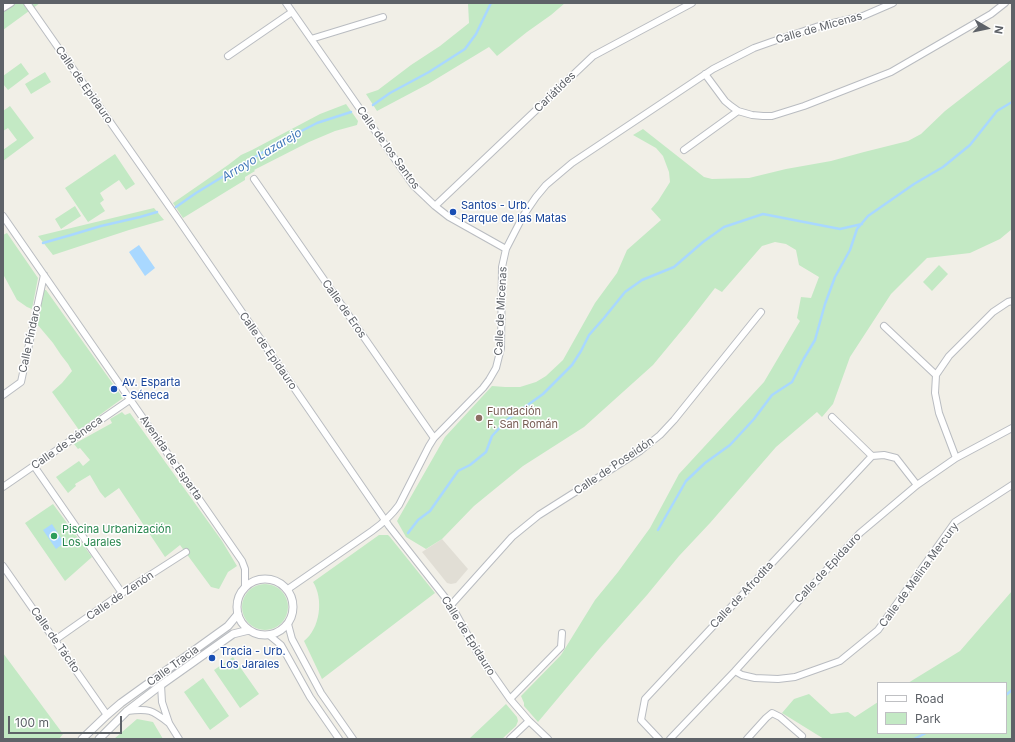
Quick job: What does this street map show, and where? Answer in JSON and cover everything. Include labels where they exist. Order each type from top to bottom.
[{"type":"street","points":[[3,8],[11,3]]},
{"type":"street","name":"Calle de Epidauro","points":[[27,3],[386,521],[451,605],[477,652],[510,699],[529,721],[548,739]]},
{"type":"street","name":"Calle de los Santos","points":[[286,3],[413,185],[435,206],[456,221],[506,249]]},
{"type":"street","name":"Cariátides","points":[[435,206],[593,56],[692,3]]},
{"type":"street","name":"Calle de Micenas","points":[[288,590],[386,521],[398,505],[434,438],[489,380],[496,368],[501,348],[502,268],[506,249],[520,222],[536,197],[551,180],[572,163],[713,69],[760,46],[816,26],[863,16],[893,3]]},
{"type":"street","points":[[705,74],[725,101],[738,111],[763,116],[781,114],[891,72],[991,14],[1005,3]]},
{"type":"street","points":[[228,56],[292,12]]},
{"type":"street","points":[[311,39],[383,17]]},
{"type":"street","points":[[684,150],[738,111]]},
{"type":"street","name":"Calle de Eros","points":[[254,179],[434,438]]},
{"type":"street","name":"Avenida de Esparta","points":[[3,216],[242,561],[245,569],[245,586]]},
{"type":"street","points":[[3,229],[9,225]]},
{"type":"street","name":"Calle Píndaro","points":[[3,395],[21,382],[44,275]]},
{"type":"street","points":[[956,458],[938,412],[935,393],[936,375],[949,356],[993,312],[1012,301]]},
{"type":"street","name":"Calle de Poseidón","points":[[451,605],[512,537],[539,515],[640,451],[660,435],[674,420],[761,312]]},
{"type":"street","points":[[884,326],[936,375]]},
{"type":"street","name":"Calle de Séneca","points":[[3,487],[131,399]]},
{"type":"street","points":[[832,417],[872,456],[884,455],[896,458],[917,485]]},
{"type":"street","name":"Calle de Epidauro","points":[[670,739],[735,671],[860,533],[917,485],[956,458],[1012,428]]},
{"type":"street","name":"Calle de Afrodita","points":[[659,739],[642,720],[645,699],[872,456]]},
{"type":"street","points":[[34,466],[122,593]]},
{"type":"street","name":"Calle de Melina Mercury","points":[[735,671],[742,676],[778,679],[795,677],[840,661],[878,630],[955,522],[1012,486]]},
{"type":"street","name":"Calle de Zenón","points":[[55,640],[122,593],[186,552]]},
{"type":"street","name":"Calle de Tácito","points":[[3,566],[106,715]]},
{"type":"street","points":[[268,578],[282,584],[288,590],[294,607],[288,624],[283,629],[269,635],[258,634],[249,630],[242,623],[238,614],[237,606],[238,599],[245,586],[259,579],[268,578]]},
{"type":"street","name":"Calle Tracia","points":[[82,739],[106,715],[228,626],[238,614]]},
{"type":"street","points":[[288,624],[292,639],[321,693],[353,739]]},
{"type":"street","name":"Calle Tracia","points":[[99,739],[127,711],[161,685],[233,634],[249,630]]},
{"type":"street","points":[[510,699],[561,647],[562,633]]},
{"type":"street","points":[[269,635],[281,645],[310,697],[339,739]]},
{"type":"street","points":[[161,685],[162,702],[169,723],[179,739]]},
{"type":"street","points":[[127,711],[141,709],[154,712],[169,723]]},
{"type":"street","points":[[747,739],[772,713],[780,717],[802,736]]},
{"type":"street","points":[[510,739],[529,721]]},
{"type":"shaded area","points":[[442,539],[468,569],[456,583],[447,583],[422,552]]},
{"type":"green space","points":[[3,3],[40,3],[3,30]]},
{"type":"green space","points":[[468,3],[565,3],[497,56],[489,47],[428,84],[377,111],[366,94],[378,90],[411,65],[440,46],[469,23]]},
{"type":"green space","points":[[1012,59],[1012,229],[1000,239],[970,253],[927,258],[891,294],[850,357],[833,404],[822,417],[817,412],[776,447],[710,523],[679,556],[538,722],[524,706],[521,696],[561,655],[595,600],[618,572],[650,528],[679,474],[764,382],[800,321],[797,318],[801,297],[811,298],[819,277],[799,265],[796,250],[786,244],[775,242],[762,246],[722,292],[715,288],[653,365],[584,427],[523,466],[474,506],[442,539],[426,549],[406,537],[397,521],[445,437],[492,386],[520,387],[536,382],[546,376],[563,360],[595,303],[617,273],[627,250],[661,220],[651,209],[670,182],[669,172],[663,156],[656,148],[633,135],[643,129],[704,177],[712,179],[749,178],[786,169],[831,161],[908,141],[921,134],[945,111]]},
{"type":"green space","points":[[21,63],[29,74],[8,90],[3,84],[3,76]]},
{"type":"green space","points":[[45,72],[51,82],[31,94],[25,84]]},
{"type":"green space","points":[[346,104],[358,121],[357,125],[335,131],[309,142],[254,170],[255,171],[245,177],[245,180],[183,218],[173,203],[241,155],[320,114]]},
{"type":"green space","points":[[10,106],[34,138],[3,161],[3,150],[17,140],[8,128],[3,131],[3,111]]},
{"type":"green space","points":[[115,154],[135,184],[126,190],[119,180],[100,193],[104,200],[100,203],[105,211],[88,222],[65,188]]},
{"type":"green space","points":[[75,206],[81,216],[61,229],[55,219]]},
{"type":"green space","points":[[154,208],[164,220],[53,255],[38,236]]},
{"type":"green space","points":[[7,233],[38,278],[32,309],[17,300],[3,274],[3,235]]},
{"type":"green space","points":[[939,265],[948,274],[932,291],[923,282]]},
{"type":"green space","points":[[44,290],[46,290],[123,398],[79,430],[52,392],[72,371],[53,343],[37,324]]},
{"type":"green space","points":[[122,412],[125,415],[130,413],[222,541],[237,566],[228,572],[219,589],[211,587],[180,545],[165,557],[119,488],[105,498],[90,475],[75,484],[76,486],[68,493],[56,477],[79,461],[83,466],[90,460],[80,448],[78,449],[74,444],[112,423],[110,419]]},
{"type":"green space","points":[[53,504],[92,557],[65,581],[25,523]]},
{"type":"green space","points":[[379,535],[388,535],[390,537],[435,593],[322,679],[304,641],[314,629],[319,613],[318,597],[313,582]]},
{"type":"green space","points":[[265,584],[278,588],[284,594],[288,607],[284,620],[278,626],[265,630],[252,626],[246,620],[242,607],[246,594],[252,588]]},
{"type":"green space","points":[[1012,591],[1012,739],[824,739],[782,713],[794,699],[809,694],[831,714],[848,712],[855,717],[877,703],[877,734],[1007,734],[1007,682],[910,682],[960,651]]},
{"type":"green space","points":[[3,653],[63,734],[59,739],[3,739]]},
{"type":"green space","points":[[233,657],[259,694],[240,708],[214,670]]},
{"type":"green space","points":[[203,678],[229,716],[210,730],[184,692]]},
{"type":"green space","points":[[506,704],[517,717],[518,721],[516,726],[502,739],[469,739]]},
{"type":"green space","points":[[137,719],[153,722],[163,739],[114,739]]},
{"type":"water","points":[[139,245],[155,268],[145,276],[129,252]]},
{"type":"water","name":"Piscina Urbanización Los Jarales","points":[[52,524],[64,543],[56,549],[43,530]]},
{"type":"waterway","name":"Arroyo Lazarejo","points":[[373,105],[390,93],[429,72],[465,49],[476,34],[491,3]]},
{"type":"waterway","points":[[658,530],[686,481],[705,463],[730,445],[754,419],[772,395],[792,382],[815,340],[825,304],[835,277],[850,250],[857,229],[868,216],[914,184],[943,167],[970,145],[997,111],[1012,102]]},
{"type":"waterway","name":"Arroyo Lazarejo","points":[[176,207],[196,193],[278,143],[317,123],[351,112]]},
{"type":"waterway","name":"Arroyo Lazarejo","points":[[43,243],[157,212]]},
{"type":"waterway","points":[[408,533],[418,520],[430,511],[458,471],[470,465],[486,452],[492,436],[508,419],[543,394],[572,365],[589,335],[625,292],[642,280],[674,267],[703,242],[724,227],[763,214],[840,229],[862,224]]},
{"type":"waterway","points":[[1007,694],[1012,690]]},
{"type":"waterway","points":[[914,739],[924,734]]},
{"type":"place","name":"Santos - Urb. Parque de las Matas","points":[[453,212]]},
{"type":"place","name":"Av. Esparta - Séneca","points":[[114,389]]},
{"type":"place","name":"Fundación F. San Román","points":[[479,418]]},
{"type":"place","name":"Piscina Urbanización Los Jarales","points":[[54,536]]},
{"type":"place","name":"Tracia - Urb. Los Jarales","points":[[212,658]]}]
